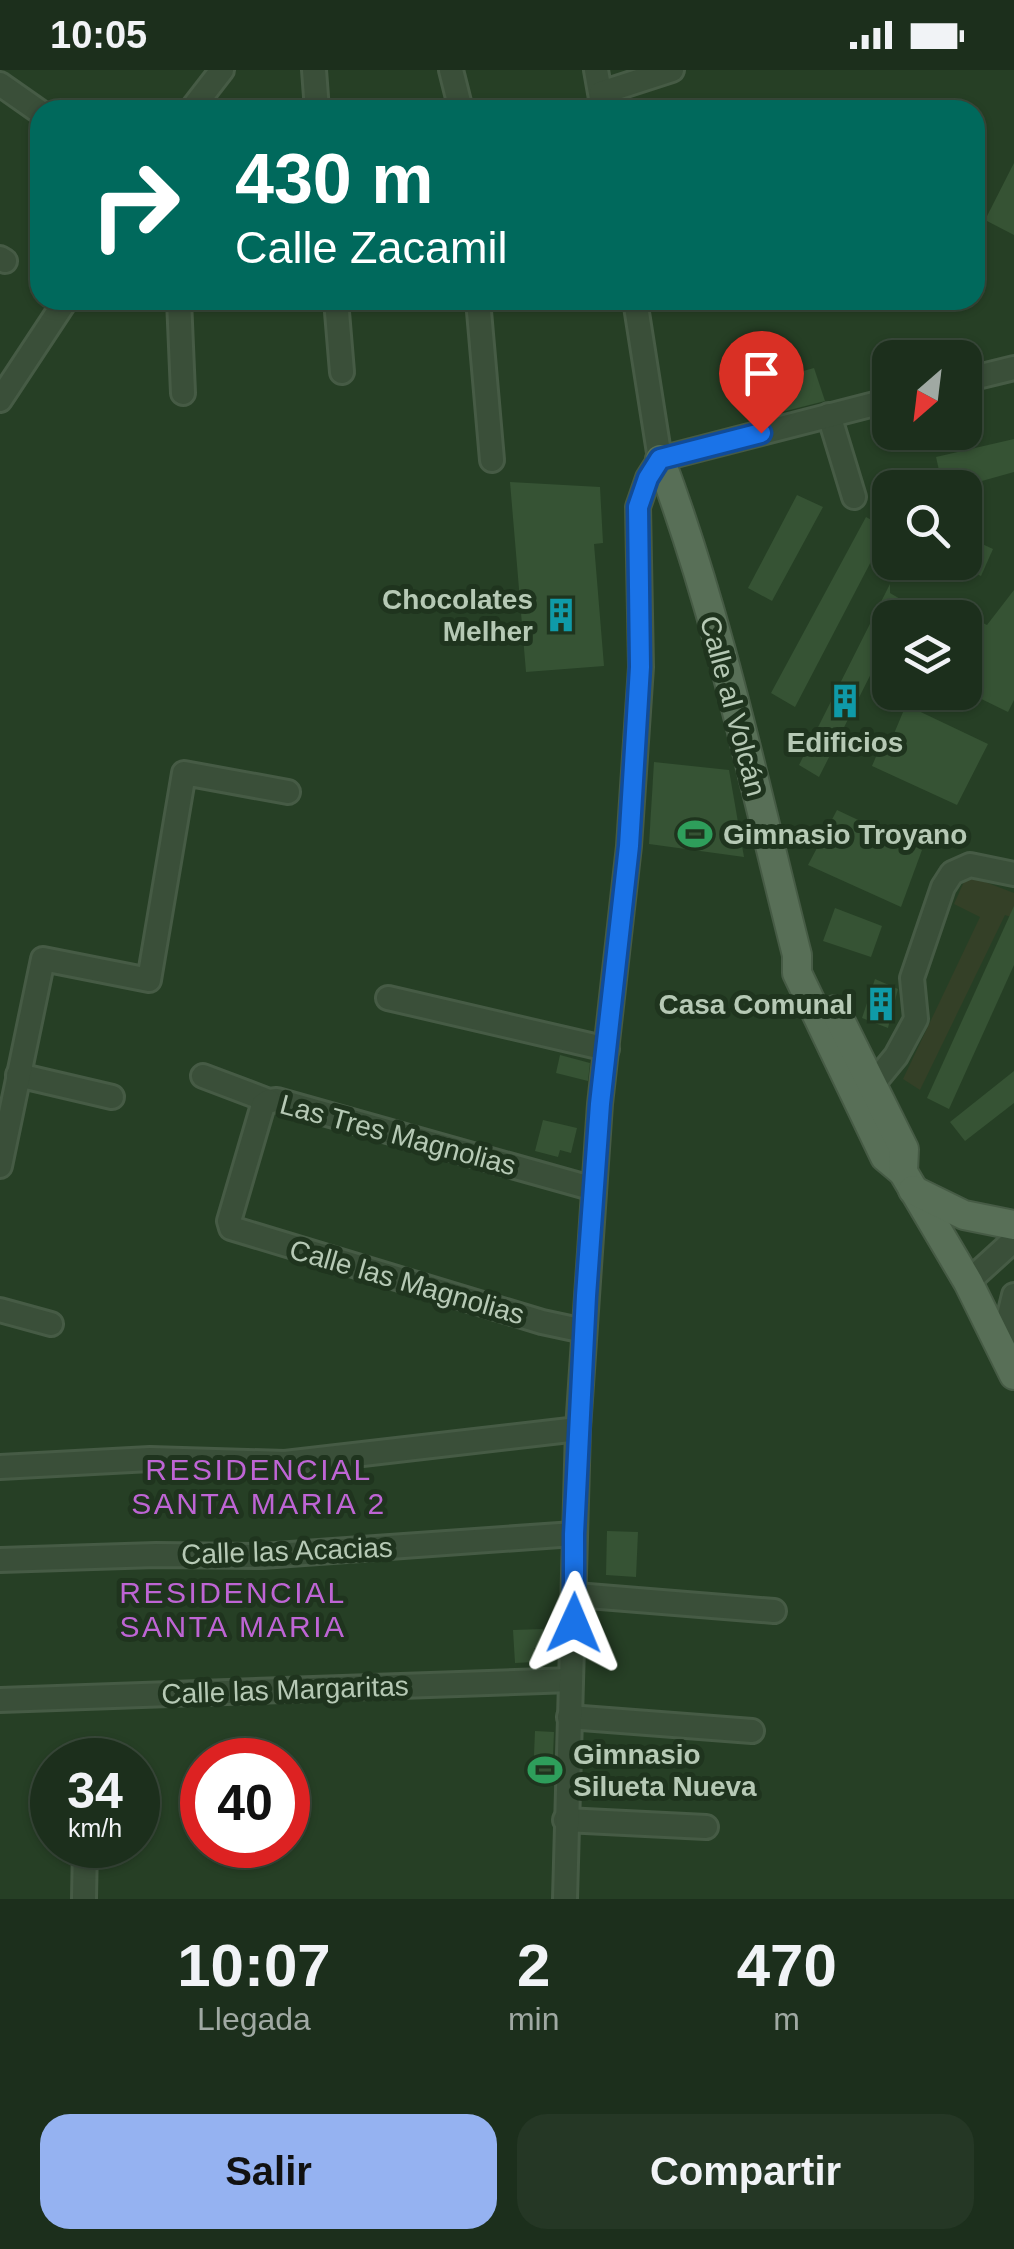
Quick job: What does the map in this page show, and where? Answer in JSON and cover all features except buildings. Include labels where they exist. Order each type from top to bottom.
[{"type":"main road","name":"Calle al Volcán","points":[[660,459],[686,528],[798,955],[797,973],[885,1158],[908,1181],[968,1282],[1013,1374]]},
{"type":"main road","name":"Calle al Volcán","points":[[798,955],[812,967],[873,1084],[904,1149],[908,1181]]},
{"type":"main road","points":[[908,1181],[964,1215],[1014,1225]]},
{"type":"street","points":[[199,100],[222,70]]},
{"type":"street","points":[[314,70],[316,100]]},
{"type":"street","points":[[451,70],[458,100]]},
{"type":"street","points":[[600,91],[672,70]]},
{"type":"street","points":[[0,84],[30,105]]},
{"type":"street","points":[[0,400],[59,310]]},
{"type":"street","points":[[179,310],[182,393]]},
{"type":"street","points":[[337,310],[342,372]]},
{"type":"street","points":[[479,310],[492,460]]},
{"type":"street","points":[[565,1899],[578,1429],[606,1050],[629,846],[640,667],[638,507],[660,459],[638,310]]},
{"type":"street","points":[[982,376],[1014,368]]},
{"type":"street","points":[[660,459],[872,405]]},
{"type":"street","points":[[829,416],[854,497]]},
{"type":"street","points":[[0,1166],[5,1114],[18,1076],[43,959],[149,980],[184,773],[288,792]]},
{"type":"street","points":[[873,1084],[896,1056],[916,1019],[912,978],[943,887],[952,873],[970,865],[1014,874]]},
{"type":"street","points":[[388,998],[606,1050]]},
{"type":"street","points":[[18,1076],[112,1097]]},
{"type":"street","name":"Las Tres Magnolias","points":[[203,1076],[268,1101],[277,1100],[594,1189]]},
{"type":"street","name":"Calle las Magnolias","points":[[268,1101],[263,1105],[228,1221],[231,1228],[584,1331]]},
{"type":"street","points":[[968,1282],[1014,1240]]},
{"type":"street","points":[[1013,1374],[1006,1328],[1014,1295]]},
{"type":"street","points":[[0,1310],[51,1324]]},
{"type":"street","points":[[0,1467],[150,1459],[285,1463],[578,1429]]},
{"type":"street","name":"Calle las Acacias","points":[[0,1560],[301,1554],[574,1534]]},
{"type":"street","points":[[576,1595],[774,1611]]},
{"type":"street","name":"Calle las Margaritas","points":[[0,1700],[571,1680]]},
{"type":"street","points":[[569,1717],[752,1731]]},
{"type":"street","points":[[565,1820],[706,1827]]},
{"type":"street","points":[[84,1899],[85,1868]]},
{"type":"green space","points":[[967,875],[1014,893],[1014,918],[1005,915],[920,1090],[903,1079],[980,917],[954,904]]},
{"type":"place","name":"Chocolates Melher","points":[[561,615]]},
{"type":"place","name":"Edificios","points":[[845,701]]},
{"type":"place","name":"Gimnasio Troyano","points":[[695,834]]},
{"type":"place","name":"Casa Comunal","points":[[881,1004]]},
{"type":"place","name":"Gimnasio Silueta Nueva","points":[[545,1770]]},
{"type":"district","name":"RESIDENCIAL SANTA MARIA 2","points":[[259,1486]]},
{"type":"district","name":"RESIDENCIAL SANTA MARIA","points":[[233,1609]]},
{"type":"route","points":[[574,1623],[574,1534],[586,1296],[600,1104],[629,846],[640,667],[638,507],[660,459],[761,433]]}]
